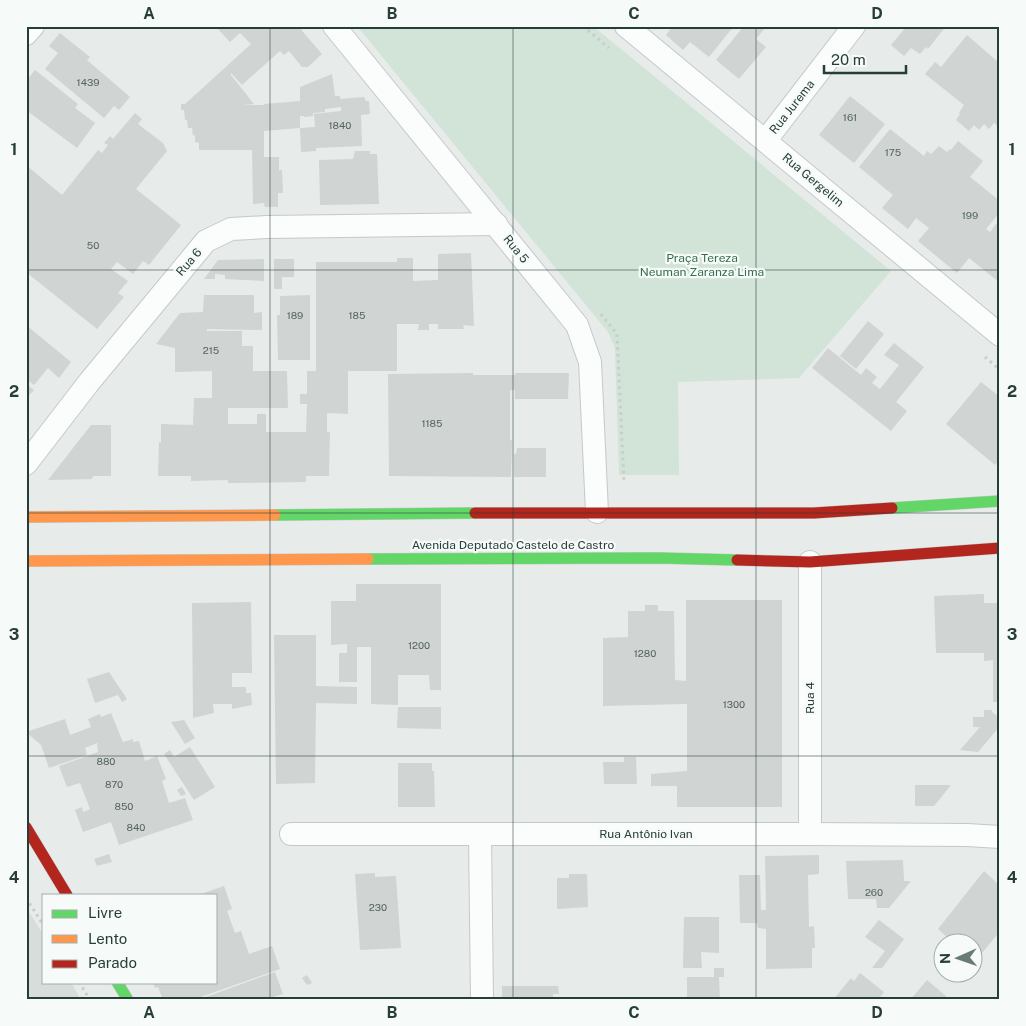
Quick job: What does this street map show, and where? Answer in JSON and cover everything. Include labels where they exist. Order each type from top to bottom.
[{"type":"main road","points":[[26,517],[597,512],[814,513],[1000,501]]},
{"type":"main road","name":"Avenida Deputado Castelo de Castro","points":[[26,561],[659,558],[810,562],[1000,548]]},
{"type":"main road","points":[[26,827],[66,894]]},
{"type":"main road","points":[[118,984],[128,1000]]},
{"type":"street","points":[[26,34],[32,26]]},
{"type":"street","name":"Rua 5","points":[[334,26],[577,325],[590,362],[597,512]]},
{"type":"street","name":"Rua Gergelim","points":[[626,26],[1000,334]]},
{"type":"street","name":"Rua Jurema","points":[[766,140],[854,26]]},
{"type":"street","name":"Rua 6","points":[[26,464],[90,381],[206,241],[230,229],[496,224]]},
{"type":"street","name":"Rua 4","points":[[810,562],[810,834]]},
{"type":"street","name":"Rua Antônio Ivan","points":[[292,834],[810,834],[1000,837]]},
{"type":"street","points":[[480,835],[482,1000]]},
{"type":"path","points":[[598,311],[617,334],[624,488]]},
{"type":"path","points":[[26,898],[42,923]]},
{"type":"path","points":[[30,905],[37,900]]},
{"type":"path","points":[[81,984],[90,1000]]},
{"type":"shaded area","points":[[26,907],[42,933],[42,984],[72,984],[81,1000],[26,1000]]},
{"type":"green space","name":"Praça Tereza Neuman Zaranza Lima","points":[[357,26],[593,26],[891,271],[799,378],[678,382],[679,475],[619,475],[615,348],[608,332]]},
{"type":"building","points":[[215,26],[298,26],[322,54],[308,67],[302,67],[289,51],[284,55],[280,51],[242,85],[231,73],[254,104],[242,105],[264,105],[300,101],[300,87],[332,74],[335,96],[340,96],[340,99],[364,97],[366,101],[369,101],[370,114],[361,115],[362,146],[316,148],[316,151],[301,152],[300,128],[264,131],[264,157],[279,157],[279,170],[282,170],[283,193],[278,193],[278,207],[265,207],[264,203],[253,204],[252,150],[199,150],[199,143],[195,142],[192,128],[188,128],[184,110],[181,110],[181,104],[185,104],[251,44],[240,33],[230,42]],"holes":[[[341,107],[341,111],[314,114],[315,127],[300,128],[300,116],[313,116],[313,113],[325,112],[325,109]]]},
{"type":"building","points":[[673,26],[734,26],[709,57],[690,42],[683,50],[666,35]]},
{"type":"building","points":[[744,26],[763,26],[765,28],[756,39],[766,47],[739,79],[716,60]]},
{"type":"building","points":[[907,26],[946,26],[928,49],[926,47],[920,54],[911,48],[904,56],[891,45]]},
{"type":"building","points":[[60,33],[90,57],[87,60],[130,97],[119,110],[114,106],[104,118],[45,69],[58,53],[49,46]]},
{"type":"building","points":[[967,35],[998,62],[1000,60],[1000,127],[994,123],[989,129],[984,124],[979,130],[974,125],[969,131],[956,120],[964,105],[925,74],[935,62],[941,67]]},
{"type":"building","points":[[35,70],[78,104],[75,108],[95,123],[77,148],[26,110],[26,81]]},
{"type":"building","points":[[850,96],[885,124],[854,163],[819,135]]},
{"type":"building","points":[[135,113],[142,119],[138,124],[163,143],[167,151],[136,189],[181,225],[149,265],[143,261],[133,274],[117,262],[111,269],[128,281],[118,293],[124,297],[97,329],[26,272],[26,165],[62,195],[98,150],[102,153],[108,145],[104,143],[110,136],[113,139]]},
{"type":"building","points":[[890,129],[924,156],[927,151],[931,154],[939,146],[947,152],[958,141],[983,161],[970,177],[1000,201],[1000,212],[986,229],[990,232],[1000,219],[1000,283],[969,258],[957,273],[918,241],[929,228],[916,218],[908,229],[882,208],[893,195],[859,167]]},
{"type":"building","points":[[355,151],[370,151],[370,154],[377,154],[379,204],[320,205],[319,160],[353,159]]},
{"type":"building","points":[[471,253],[474,326],[463,325],[464,329],[438,329],[438,324],[429,324],[429,330],[418,330],[419,324],[397,324],[397,371],[348,371],[348,414],[327,413],[327,432],[330,432],[329,476],[306,476],[306,482],[228,483],[228,480],[191,481],[191,476],[158,476],[161,424],[193,425],[194,398],[212,398],[212,371],[175,372],[175,348],[156,344],[180,313],[203,312],[204,295],[254,295],[254,313],[262,312],[262,330],[207,329],[207,331],[242,331],[242,346],[253,346],[253,371],[287,371],[288,408],[228,408],[228,424],[257,424],[257,414],[266,414],[266,432],[306,432],[307,404],[300,404],[300,394],[307,394],[307,371],[316,371],[316,262],[397,262],[397,258],[413,258],[413,281],[438,280],[438,254]]},
{"type":"building","points":[[264,259],[264,281],[225,279],[225,275],[215,274],[215,279],[204,279],[218,260]]},
{"type":"building","points":[[274,259],[294,259],[294,277],[282,277],[282,289],[274,289]]},
{"type":"building","points":[[310,295],[310,360],[278,360],[277,315],[280,315],[280,296]]},
{"type":"building","points":[[868,321],[884,334],[856,369],[840,356]]},
{"type":"building","points":[[26,325],[71,362],[59,378],[48,368],[34,385],[26,379]]},
{"type":"building","points":[[894,343],[924,367],[896,402],[907,411],[891,431],[812,368],[828,348],[861,375],[866,368],[877,377],[872,383],[880,389],[899,365],[884,355]]},
{"type":"building","points":[[473,373],[473,375],[516,375],[515,373],[569,373],[568,399],[515,399],[515,390],[510,390],[511,477],[389,476],[388,374]]},
{"type":"building","points":[[981,382],[1000,397],[1000,459],[995,465],[946,424]]},
{"type":"building","points":[[26,384],[34,390],[26,399]]},
{"type":"building","points":[[91,425],[111,425],[111,476],[93,476],[92,479],[48,480]]},
{"type":"building","points":[[517,448],[546,448],[546,477],[514,477],[514,454],[516,454]]},
{"type":"building","points":[[356,584],[441,584],[441,690],[430,690],[429,675],[398,675],[398,705],[371,704],[371,647],[357,647],[357,682],[339,682],[339,653],[347,653],[347,644],[331,645],[331,601],[356,601]]},
{"type":"building","points":[[984,594],[984,603],[1000,603],[1000,702],[993,702],[993,660],[984,661],[984,653],[936,653],[934,596]]},
{"type":"building","points":[[686,600],[782,600],[782,807],[677,807],[677,786],[651,786],[651,774],[687,771],[687,704],[603,706],[603,638],[628,637],[628,611],[645,611],[645,605],[658,605],[658,611],[674,611],[675,680],[686,681]]},
{"type":"building","points":[[251,602],[252,673],[232,673],[232,687],[246,687],[246,693],[251,693],[252,705],[232,709],[232,704],[213,704],[214,713],[193,718],[192,603]]},
{"type":"building","points":[[274,635],[316,635],[316,686],[357,687],[357,704],[316,703],[315,783],[276,784]]},
{"type":"building","points":[[109,672],[127,699],[122,702],[118,695],[95,703],[87,679]]},
{"type":"building","points":[[398,707],[441,707],[441,729],[397,728]]},
{"type":"building","points":[[984,710],[992,710],[1000,718],[1000,726],[978,752],[960,750],[980,727],[973,727],[973,717],[984,717]]},
{"type":"building","points":[[111,713],[123,742],[133,739],[133,742],[139,741],[145,761],[157,756],[166,779],[162,781],[169,803],[185,798],[193,820],[119,845],[111,822],[83,832],[75,810],[82,807],[83,812],[90,809],[80,783],[67,787],[59,766],[98,752],[97,743],[85,748],[87,755],[49,768],[41,745],[26,732],[65,719],[70,735],[91,727],[88,719],[100,714],[101,717]]},
{"type":"building","points":[[184,720],[195,738],[185,744],[171,722]]},
{"type":"building","points":[[190,747],[215,787],[194,800],[164,754],[170,750],[174,757]]},
{"type":"building","points":[[624,757],[636,757],[637,784],[604,784],[603,762],[624,762]]},
{"type":"building","points":[[398,763],[432,763],[435,807],[398,807]]},
{"type":"building","points":[[915,785],[951,785],[934,806],[915,806]]},
{"type":"building","points":[[182,787],[186,794],[181,796],[177,790]]},
{"type":"building","points":[[109,854],[112,862],[97,866],[94,859]]},
{"type":"building","points":[[819,855],[819,874],[808,875],[809,927],[814,926],[815,948],[812,948],[812,968],[766,969],[766,929],[758,928],[757,923],[740,923],[739,875],[760,875],[761,910],[766,910],[765,856]]},
{"type":"building","points":[[903,860],[904,881],[911,881],[889,908],[877,908],[876,899],[848,899],[846,861]]},
{"type":"building","points":[[984,871],[1000,886],[1000,931],[984,951],[984,934],[944,934],[938,929]]},
{"type":"building","points":[[375,873],[375,877],[396,876],[401,948],[360,950],[355,874]]},
{"type":"building","points":[[569,874],[587,874],[588,907],[557,909],[557,878],[569,878]]},
{"type":"building","points":[[224,886],[232,909],[227,911],[235,933],[241,931],[249,954],[272,946],[280,969],[192,1000],[163,1000],[158,987],[155,988],[154,984],[218,984],[218,894],[201,894]]},
{"type":"building","points":[[684,917],[719,917],[719,953],[701,952],[702,968],[683,968]]},
{"type":"building","points":[[879,920],[904,939],[882,968],[872,968],[885,951],[865,937]]},
{"type":"building","points":[[714,968],[724,968],[724,977],[719,977],[720,1000],[687,1000],[687,977],[714,977]]},
{"type":"building","points":[[275,972],[283,994],[273,997],[274,1000],[204,1000],[203,998]]},
{"type":"building","points":[[860,973],[884,992],[878,1000],[833,1000],[851,978],[854,981]]},
{"type":"building","points":[[307,975],[312,983],[307,985],[302,978]]},
{"type":"building","points":[[927,980],[946,996],[943,1000],[910,1000]]},
{"type":"building","points":[[502,986],[558,986],[559,994],[553,994],[553,1000],[502,1000]]},
{"type":"traffic: fast","points":[[892,508],[1000,501]]},
{"type":"traffic: fast","points":[[275,515],[475,513]]},
{"type":"traffic: fast","points":[[368,559],[659,558],[737,560]]},
{"type":"traffic: fast","points":[[118,984],[128,1000]]},
{"type":"traffic: slow","points":[[26,517],[275,515]]},
{"type":"traffic: slow","points":[[26,561],[368,559]]},
{"type":"traffic: jam","points":[[475,513],[814,513],[892,508]]},
{"type":"traffic: jam","points":[[737,560],[810,562],[1000,548]]},
{"type":"traffic: jam","points":[[26,827],[66,894]]}]
